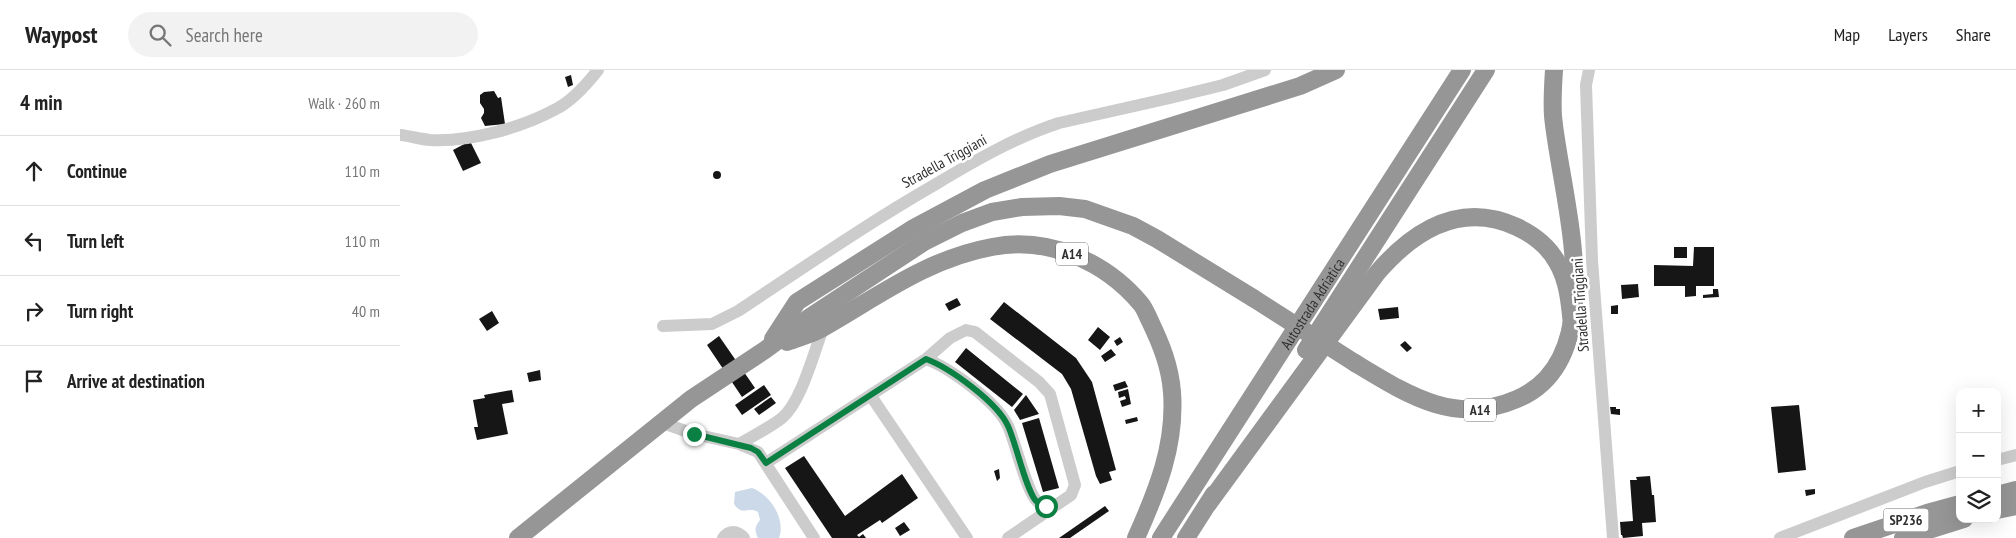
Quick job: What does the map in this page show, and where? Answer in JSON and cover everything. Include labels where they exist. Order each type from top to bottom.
[{"type":"highway","points":[[518,538],[660,422],[765,350],[797,302],[912,229],[985,190],[1075,156],[1300,86],[1336,70]]},
{"type":"highway","name":"Autostrada Adriatica","points":[[1161,538],[1462,70]]},
{"type":"highway","name":"Autostrada Adriatica","points":[[1186,538],[1486,70]]},
{"type":"highway","name":"A14","points":[[765,350],[810,317],[924,242],[962,223],[992,212],[1022,207],[1059,206],[1085,209],[1133,226],[1184,254],[1402,392],[1434,404],[1471,411],[1489,409],[1524,396],[1538,386],[1553,371],[1565,351],[1572,324],[1574,271],[1568,210],[1553,115],[1554,70]]},
{"type":"highway","name":"A14","points":[[1208,504],[1377,273],[1391,256],[1422,233],[1452,219],[1491,217],[1524,230],[1541,241],[1557,262],[1564,277],[1572,324]]},
{"type":"highway","name":"A14","points":[[765,350],[824,326],[887,288],[936,264],[977,250],[994,246],[1026,244],[1058,249],[1096,265],[1109,274],[1142,305],[1159,339],[1169,368],[1172,394],[1169,446],[1158,490],[1136,538]]},
{"type":"highway","points":[[2001,494],[2016,490]]},
{"type":"highway","name":"SP236","points":[[1853,538],[1956,505]]},
{"type":"highway","points":[[2001,509],[2016,506]]},
{"type":"highway","name":"SP236","points":[[1903,538],[1956,521]]},
{"type":"street","points":[[400,135],[429,140],[455,139],[497,131],[525,123],[558,109],[598,70]]},
{"type":"street","name":"Stradella Triggiani","points":[[663,326],[712,324],[738,312],[884,214],[963,168],[1035,131],[1059,123],[1223,85],[1265,70]]},
{"type":"street","name":"Stradella Triggiani","points":[[1589,70],[1586,85],[1592,260],[1613,538]]},
{"type":"street","points":[[739,444],[782,418],[791,408],[808,370],[824,326]]},
{"type":"street","points":[[766,463],[926,359],[950,338],[966,330],[974,332],[1039,382],[1050,394],[1075,485],[1071,495],[1008,538]]},
{"type":"street","points":[[926,359],[956,374],[999,412],[1010,431],[1029,488],[1036,501],[1050,508]]},
{"type":"street","points":[[871,396],[967,538]]},
{"type":"street","points":[[660,422],[694,434],[739,444],[758,452],[814,538]]},
{"type":"street","points":[[2001,459],[2016,455]]},
{"type":"street","points":[[1780,538],[1925,482],[1956,473]]},
{"type":"street","points":[[723,538],[727,533],[737,532],[744,538]]},
{"type":"water","points":[[752,488],[759,491],[771,502],[779,516],[781,531],[779,538],[758,538],[756,526],[760,520],[758,512],[754,510],[740,510],[734,504],[735,492]]},
{"type":"building","points":[[571,75],[573,85],[568,87],[565,77]]},
{"type":"building","points":[[494,91],[498,98],[501,97],[505,124],[485,126],[481,118],[484,109],[480,103],[480,95],[484,92]]},
{"type":"building","points":[[470,141],[481,163],[463,171],[453,150]]},
{"type":"building","points":[[717,171],[721,175],[717,179],[713,175]]},
{"type":"building","points":[[1674,247],[1687,247],[1687,258],[1674,258]]},
{"type":"building","points":[[1694,247],[1714,247],[1714,286],[1696,286],[1696,296],[1685,297],[1685,286],[1654,286],[1654,265],[1693,266]]},
{"type":"building","points":[[1638,284],[1639,297],[1622,299],[1621,285]]},
{"type":"building","points":[[1713,289],[1718,289],[1719,297],[1703,298],[1703,295],[1713,294]]},
{"type":"building","points":[[957,298],[961,305],[949,311],[945,304]]},
{"type":"building","points":[[1004,302],[1076,358],[1092,382],[1116,470],[1109,472],[1112,480],[1100,484],[1096,476],[1071,389],[1062,374],[990,319]]},
{"type":"building","points":[[1618,305],[1618,314],[1611,314],[1611,306]]},
{"type":"building","points":[[1398,307],[1399,318],[1380,320],[1378,309]]},
{"type":"building","points":[[492,311],[499,323],[487,331],[479,319]]},
{"type":"building","points":[[1098,327],[1110,337],[1100,350],[1088,340]]},
{"type":"building","points":[[719,336],[755,388],[742,397],[707,345]]},
{"type":"building","points":[[1120,337],[1123,342],[1117,346],[1114,341]]},
{"type":"building","points":[[1405,341],[1412,348],[1407,352],[1400,345]]},
{"type":"building","points":[[966,348],[1023,394],[1012,407],[955,362]]},
{"type":"building","points":[[1111,349],[1116,355],[1105,362],[1101,356]]},
{"type":"building","points":[[540,370],[541,380],[529,382],[527,373]]},
{"type":"building","points":[[1125,381],[1128,387],[1115,391],[1113,385]]},
{"type":"building","points":[[764,385],[771,395],[742,415],[735,405]]},
{"type":"building","points":[[1128,389],[1131,404],[1122,407],[1120,401],[1126,399],[1125,396],[1119,398],[1118,392]]},
{"type":"building","points":[[512,390],[514,402],[502,404],[508,434],[477,440],[474,427],[478,427],[473,400],[485,398],[484,395]]},
{"type":"building","points":[[1026,395],[1039,414],[1020,420],[1014,410]]},
{"type":"building","points":[[771,397],[776,403],[759,415],[754,409]]},
{"type":"building","points":[[1799,405],[1806,470],[1778,473],[1771,407]]},
{"type":"building","points":[[1610,407],[1620,409],[1620,415],[1611,414]]},
{"type":"building","points":[[1137,417],[1138,421],[1126,424],[1125,420]]},
{"type":"building","points":[[1039,418],[1059,488],[1043,492],[1022,423]]},
{"type":"building","points":[[804,456],[845,516],[902,474],[918,498],[882,523],[880,520],[857,535],[859,537],[863,534],[866,538],[832,538],[785,468]]},
{"type":"building","points":[[999,469],[1000,478],[997,481],[994,471]]},
{"type":"building","points":[[1650,476],[1652,495],[1654,495],[1656,522],[1642,523],[1643,536],[1623,538],[1620,522],[1633,521],[1630,480],[1637,480],[1636,477]]},
{"type":"building","points":[[1815,489],[1815,494],[1806,496],[1805,490]]},
{"type":"building","points":[[1105,506],[1109,511],[1070,538],[1059,538]]},
{"type":"building","points":[[904,522],[910,530],[900,536],[895,528]]},
{"type":"route","points":[[694,434],[751,448],[758,452],[766,463],[926,359],[956,374],[999,412],[1007,424],[1017,447],[1029,488],[1036,501],[1046,506]]}]
